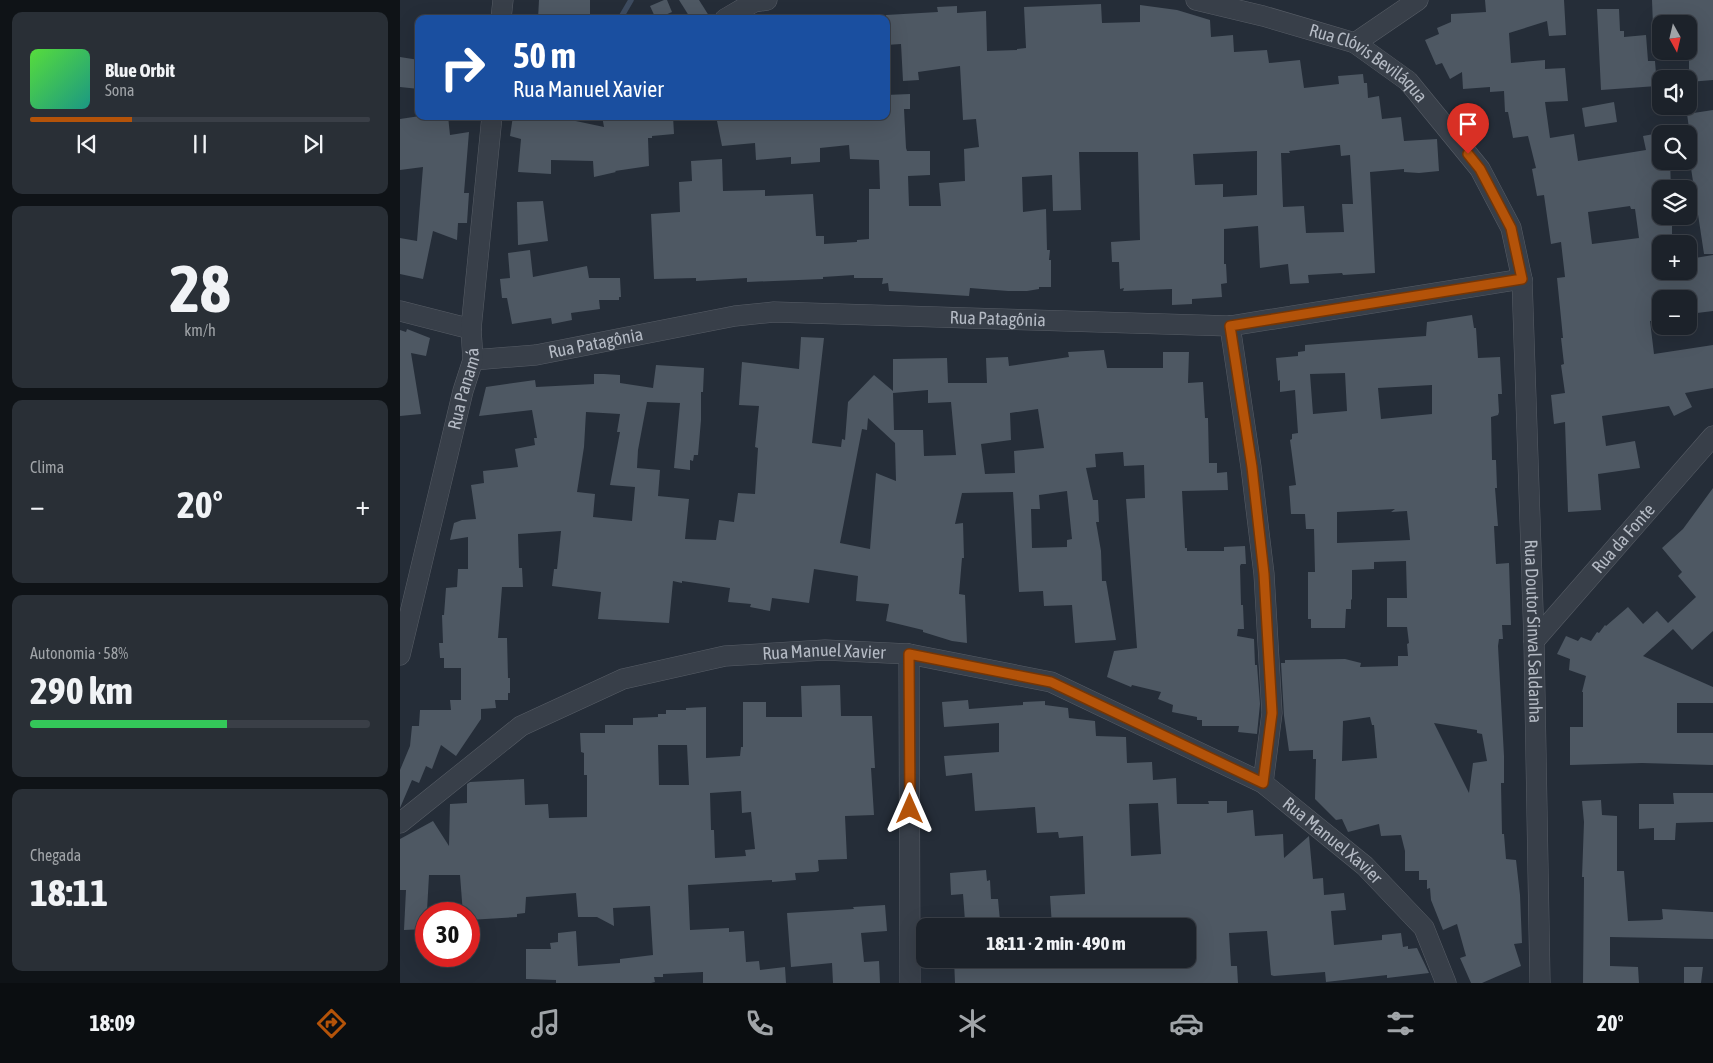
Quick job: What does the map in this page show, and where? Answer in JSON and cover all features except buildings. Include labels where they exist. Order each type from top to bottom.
[{"type":"street","points":[[501,15],[503,0]]},
{"type":"street","points":[[732,15],[754,2],[767,0]]},
{"type":"street","name":"Rua Clóvis Beviláqua","points":[[1196,0],[1259,8],[1355,43],[1408,81],[1480,169],[1511,228],[1522,279]]},
{"type":"street","points":[[1355,43],[1418,0]]},
{"type":"street","name":"Rua Panamá","points":[[400,655],[472,360],[471,329],[492,120]]},
{"type":"street","name":"Rua Patagônia","points":[[472,360],[536,355],[735,316],[774,312],[1230,326],[1522,279]]},
{"type":"street","name":"Rua Doutor Sinval Saldanha","points":[[1522,279],[1534,641],[1540,983]]},
{"type":"street","points":[[400,311],[471,329]]},
{"type":"street","points":[[1230,326],[1252,467],[1264,574],[1272,713],[1263,783]]},
{"type":"street","name":"Rua da Fonte","points":[[1534,641],[1713,436]]},
{"type":"street","name":"Rua Manuel Xavier","points":[[400,823],[521,726],[623,679],[725,656],[825,650],[909,654],[1051,682],[1263,783],[1365,866],[1424,928],[1446,983]]},
{"type":"street","points":[[909,654],[910,983]]},
{"type":"waterway","points":[[622,15],[631,0]]},
{"type":"route","points":[[910,809],[909,654],[1051,682],[1263,783],[1272,713],[1264,574],[1252,467],[1230,326],[1522,279],[1511,228],[1480,169],[1468,154]]}]
